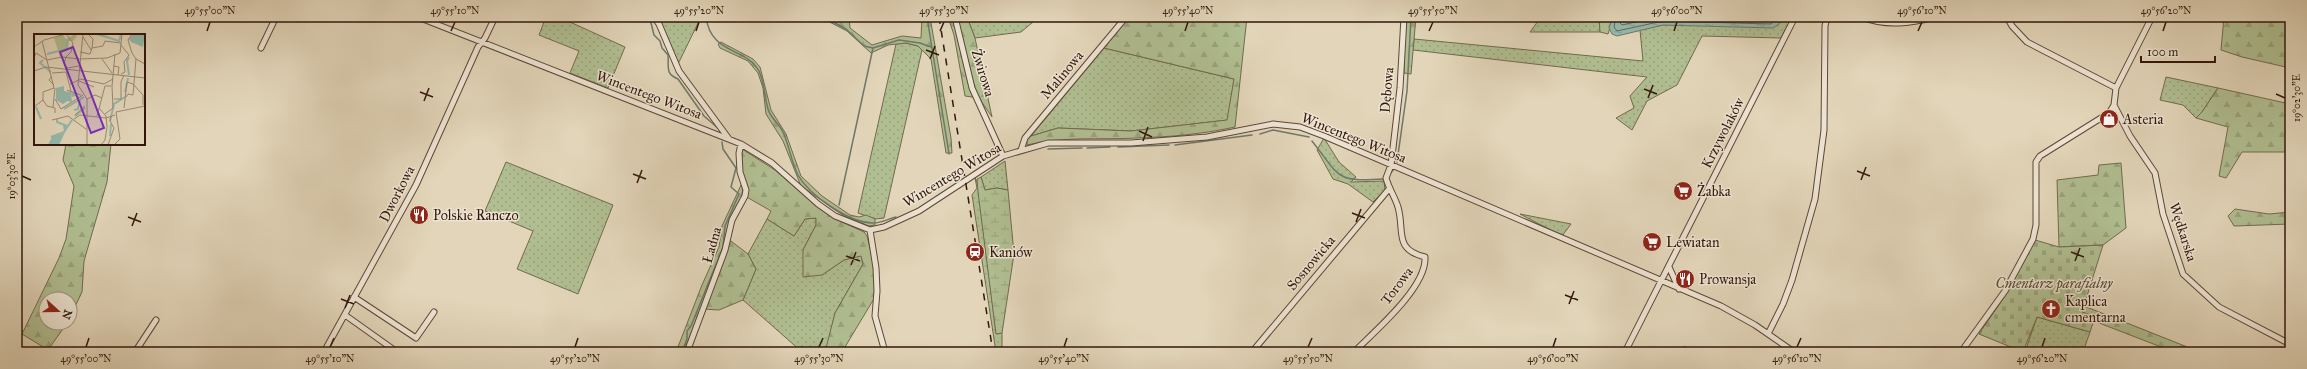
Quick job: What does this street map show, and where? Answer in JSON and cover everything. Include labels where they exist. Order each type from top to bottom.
[{"type":"street","points":[[261,48],[276,17]]},
{"type":"street","name":"Wincentego Witosa","points":[[418,17],[741,144],[772,163],[813,200],[835,216],[870,230],[884,227],[919,211],[1003,156],[1048,143],[1131,143],[1207,137],[1273,124],[1300,127],[1735,313],[1794,352]]},
{"type":"street","name":"Dworkowa","points":[[324,352],[416,185],[495,17]]},
{"type":"street","points":[[654,17],[659,24],[679,71],[730,140]]},
{"type":"street","name":"Żwirowa","points":[[955,17],[972,88],[1003,156]]},
{"type":"street","name":"Malinowa","points":[[1020,150],[1025,138],[1126,17]]},
{"type":"street","name":"Dębowa","points":[[1391,165],[1400,88],[1404,17]]},
{"type":"street","name":"Krzywolaków","points":[[1625,352],[1662,282],[1795,17]]},
{"type":"street","points":[[1768,334],[1790,286],[1815,199],[1824,130],[1825,26],[1827,17]]},
{"type":"street","points":[[1862,17],[1890,24],[1913,23],[1936,17]]},
{"type":"street","points":[[2007,17],[2012,26],[2027,42],[2116,88]]},
{"type":"street","points":[[1961,352],[2005,291],[2033,240],[2036,225],[2036,162],[2040,156],[2109,113],[2114,105],[2116,88],[2152,17]]},
{"type":"street","name":"Wędkarska","points":[[2114,105],[2130,136],[2155,172],[2163,214],[2175,246],[2183,274],[2219,307],[2290,344]]},
{"type":"street","name":"Ładna","points":[[687,352],[725,250],[732,220],[746,190],[740,172],[739,153],[741,144]]},
{"type":"street","name":"Torowa","points":[[1354,352],[1393,313],[1419,281],[1426,266],[1425,257],[1413,254],[1402,239],[1398,207],[1389,189],[1386,178],[1391,165]]},
{"type":"street","name":"Sosnowicka","points":[[1252,352],[1389,189]]},
{"type":"street","points":[[870,230],[876,276],[875,316],[886,352]]},
{"type":"street","points":[[1669,267],[1678,289]]},
{"type":"street","points":[[354,297],[416,338],[434,312]]},
{"type":"street","points":[[344,315],[397,352]]},
{"type":"street","points":[[135,352],[156,320]]},
{"type":"green space","points":[[546,17],[559,17],[625,47],[608,88],[570,73],[579,51],[539,35]]},
{"type":"green space","points":[[656,17],[701,17],[678,64]]},
{"type":"green space","points":[[820,17],[849,17],[850,28],[872,45],[902,36],[921,38],[922,17],[930,17],[951,138],[952,153],[946,153],[931,59],[918,46],[906,43],[888,45],[871,53],[847,31]]},
{"type":"green space","points":[[948,17],[967,17],[975,38],[992,117],[979,98],[965,96],[954,35]]},
{"type":"green space","points":[[967,17],[1039,17],[1021,32],[975,38]]},
{"type":"green space","points":[[1129,17],[1247,17],[1235,127],[1211,132],[1174,136],[1123,139],[1068,139],[1027,145],[1027,140],[1031,136],[1058,128],[1131,131],[1227,120],[1234,79],[1104,48]]},
{"type":"green space","points":[[1405,17],[1416,17],[1411,74],[1404,73]]},
{"type":"green space","points":[[1541,17],[1599,17],[1600,32],[1530,32]]},
{"type":"green space","points":[[1599,17],[1613,17],[1608,34],[1600,32]]},
{"type":"green space","points":[[1783,17],[1792,17],[1781,38],[1702,36],[1677,85],[1647,101],[1632,130],[1616,118],[1634,108],[1630,96],[1647,77],[1413,50],[1414,39],[1643,61],[1640,30],[1663,25],[1779,24]]},
{"type":"green space","points":[[2224,17],[2290,17],[2290,68],[2242,57],[2221,50]]},
{"type":"green space","points":[[721,42],[753,59],[760,67],[771,110],[786,134],[801,176],[822,196],[850,215],[859,217],[866,215],[875,219],[875,225],[869,226],[844,216],[801,186],[783,141],[766,114],[763,88],[758,73],[748,61],[720,48],[718,44]]},
{"type":"green space","points":[[906,43],[918,46],[922,50],[884,218],[875,219],[858,213],[896,44]]},
{"type":"green space","points":[[1104,48],[1234,79],[1228,120],[1131,131],[1058,128],[1031,136]]},
{"type":"green space","points":[[2166,77],[2218,88],[2202,112],[2196,118],[2183,105],[2160,100]]},
{"type":"green space","points":[[2218,88],[2290,104],[2290,154],[2288,152],[2242,152],[2226,178],[2219,176],[2228,127],[2196,118],[2202,112]]},
{"type":"green space","points":[[1324,138],[1339,162],[1356,177],[1351,182],[1384,181],[1385,190],[1373,202],[1348,184],[1333,179],[1317,150]]},
{"type":"green space","points":[[66,145],[111,145],[107,182],[84,261],[82,292],[78,300],[78,291],[43,291],[59,258],[66,239],[74,186],[63,160]]},
{"type":"green space","points":[[742,149],[775,170],[817,207],[833,218],[864,232],[867,236],[875,269],[875,297],[842,352],[825,352],[835,313],[863,264],[861,256],[844,260],[822,275],[803,277],[803,250],[816,225],[816,218],[805,219],[794,236],[767,219],[771,211],[745,196],[740,153]]},
{"type":"green space","points":[[1005,161],[1008,190],[997,188],[985,190],[981,177]]},
{"type":"green space","points":[[506,162],[613,205],[578,294],[517,269],[533,231],[485,211]]},
{"type":"green space","points":[[2121,163],[2126,228],[2103,245],[2059,247],[2057,180],[2098,175],[2099,165]]},
{"type":"green space","points":[[981,177],[985,190],[997,188],[1008,190],[1014,254],[1002,333],[996,334],[978,192],[977,179]]},
{"type":"green space","points":[[975,178],[978,184],[996,333],[1002,333],[1002,352],[996,352],[972,195],[977,188]]},
{"type":"green space","points":[[742,183],[743,195],[731,220],[724,250],[685,352],[676,352],[702,285],[719,247],[722,226]]},
{"type":"green space","points":[[2235,209],[2269,214],[2290,212],[2290,224],[2234,226],[2228,216]]},
{"type":"green space","points":[[1520,214],[1571,224],[1562,236]]},
{"type":"green space","points":[[816,218],[816,225],[803,250],[822,275],[844,260],[861,255],[863,264],[835,313],[826,352],[802,352],[743,300],[756,269],[748,254],[767,219],[794,236],[805,219]]},
{"type":"green space","points":[[727,238],[748,254],[756,269],[743,300],[719,310],[703,309]]},
{"type":"green space","name":"Cmentarz parafialny","points":[[2035,240],[2059,247],[2103,245],[2082,312],[2095,317],[2090,332],[2037,317],[2023,352],[1979,334],[2005,296]]},
{"type":"green space","points":[[38,301],[38,331],[61,331],[48,350],[22,334]]},
{"type":"green space","points":[[2084,306],[2200,352],[2174,352],[2094,321],[2095,317],[2082,312]]},
{"type":"green space","points":[[2037,317],[2090,332],[2083,352],[2025,352]]},
{"type":"water","points":[[1613,17],[1783,17],[1779,24],[1773,28],[1663,25],[1617,36],[1612,34],[1609,28]]},
{"type":"waterway","points":[[646,17],[651,23],[654,35],[660,41],[662,48],[668,55],[669,72],[678,79],[704,116],[719,129]]},
{"type":"waterway","points":[[706,17],[709,29],[715,38],[753,63],[759,71],[769,112],[783,132],[798,175],[803,183],[820,199],[842,213],[863,222],[876,223],[896,217]]},
{"type":"waterway","points":[[824,17],[846,29],[864,46],[873,48],[899,40],[920,43],[931,47]]},
{"type":"waterway","points":[[927,17],[949,154]]},
{"type":"waterway","points":[[1397,162],[1407,91],[1411,17]]},
{"type":"waterway","points":[[839,205],[873,48]]},
{"type":"waterway","points":[[1260,134],[1273,130],[1309,137]]},
{"type":"waterway","points":[[1175,145],[1252,135]]},
{"type":"waterway","points":[[1312,141],[1340,175],[1356,180],[1384,179]]},
{"type":"waterway","points":[[682,352],[687,339],[687,331],[691,326],[723,247],[725,226],[739,194],[731,187],[736,168],[723,149],[722,142]]},
{"type":"waterway","points":[[1118,147],[1169,145]]},
{"type":"waterway","points":[[1087,148],[1110,147]]},
{"type":"waterway","points":[[1048,149],[1082,148]]},
{"type":"waterway","points":[[1389,175],[1394,169]]},
{"type":"railway","points":[[939,17],[993,352]]},
{"type":"place","name":"Asteria","points":[[2109,119]]},
{"type":"place","name":"Żabka","points":[[1683,191]]},
{"type":"place","name":"Polskie Ranczo","points":[[419,215]]},
{"type":"place","name":"Lewiatan","points":[[1652,242]]},
{"type":"place","name":"Kaniów","points":[[975,252]]},
{"type":"place","name":"Prowansja","points":[[1685,279]]},
{"type":"place","name":"Kaplica cmentarna","points":[[2051,309]]}]
